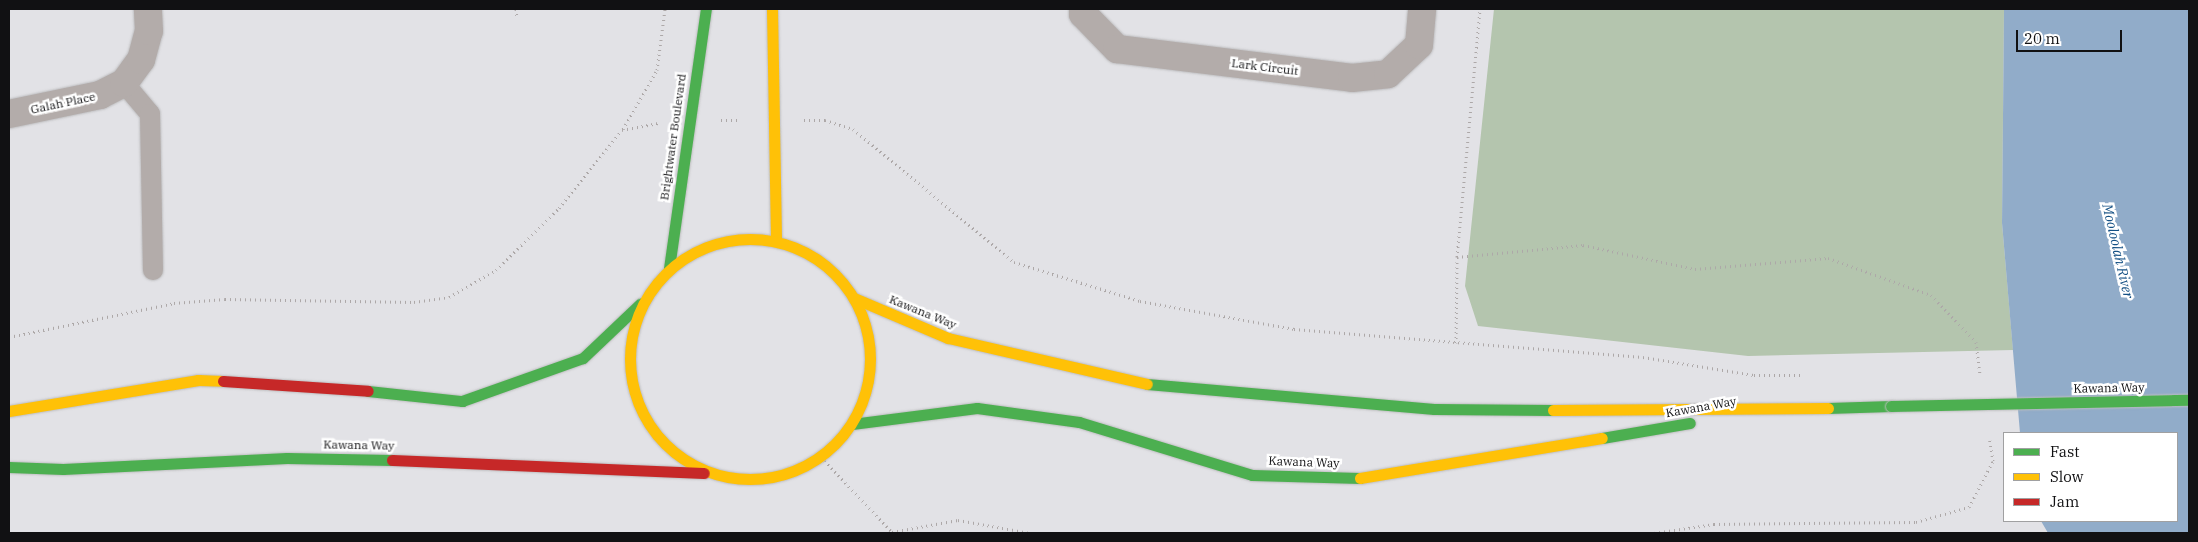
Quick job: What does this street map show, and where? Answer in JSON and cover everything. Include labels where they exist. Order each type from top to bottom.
[{"type":"main road","name":"Brightwater Boulevard","points":[[669,268],[706,9]]},
{"type":"main road","points":[[772,9],[776,241]]},
{"type":"main road","points":[[9,411],[198,380],[349,389],[462,401],[583,358],[642,301],[669,268],[701,248],[738,239],[776,241],[807,253],[834,272],[854,298],[867,329],[871,361],[866,394],[852,424],[821,457],[785,475],[746,480],[708,473],[672,452],[644,421],[630,382],[629,340],[642,301]]},
{"type":"main road","name":"Kawana Way","points":[[854,298],[948,338],[1156,386],[1434,409],[1758,411],[1891,406],[2189,400]]},
{"type":"main road","name":"Kawana Way","points":[[852,424],[977,408],[1079,422],[1252,475],[1357,478],[1536,450],[1758,411]]},
{"type":"main road","name":"Kawana Way","points":[[9,467],[63,469],[287,458],[490,462],[708,473]]},
{"type":"street","name":"Galah Place","points":[[9,114],[100,95],[124,82],[141,60],[149,31],[148,9]]},
{"type":"street","name":"Lark Circuit","points":[[1083,9],[1083,14],[1117,49],[1352,78],[1388,74],[1419,46],[1422,9]]},
{"type":"lane","points":[[124,82],[150,114],[153,270]]},
{"type":"path","points":[[516,9],[517,18]]},
{"type":"path","points":[[9,337],[174,303],[224,299],[414,302],[449,297],[496,270],[559,208],[622,130],[657,70],[665,9]]},
{"type":"path","points":[[1456,343],[1457,257],[1480,9]]},
{"type":"path","points":[[622,130],[689,120],[825,120],[853,129],[1014,262],[1042,273],[1140,301],[1285,327],[1456,343],[1643,357],[1754,375],[1811,374]]},
{"type":"path","points":[[1457,257],[1583,245],[1695,269],[1828,258],[1931,295],[1976,342],[1981,378]]},
{"type":"path","points":[[1654,533],[1714,524],[1916,522],[1969,507],[1993,461],[1989,434]]},
{"type":"path","points":[[821,457],[892,533],[958,520],[1030,533]]},
{"type":"green space","points":[[1494,9],[2004,9],[2002,223],[2013,350],[1748,356],[1478,326],[1465,286]]},
{"type":"water","name":"Mooloolah River","points":[[2004,9],[2189,9],[2189,533],[2048,533],[2042,522],[2178,522],[2178,432],[2020,432],[2002,223]]},
{"type":"traffic: fast","points":[[669,268],[706,9]]},
{"type":"traffic: fast","points":[[368,391],[462,401],[583,358],[640,304]]},
{"type":"traffic: fast","points":[[1147,384],[1434,409],[1553,410]]},
{"type":"traffic: fast","points":[[1891,406],[2189,400]]},
{"type":"traffic: fast","points":[[1828,408],[1891,406]]},
{"type":"traffic: fast","points":[[852,424],[977,408],[1079,422],[1252,475],[1360,478]]},
{"type":"traffic: fast","points":[[1602,438],[1690,423]]},
{"type":"traffic: fast","points":[[9,467],[63,469],[287,458],[392,460]]},
{"type":"traffic: slow","points":[[772,9],[776,241]]},
{"type":"traffic: slow","points":[[738,239],[762,239],[785,244],[807,253],[835,274],[850,292],[861,313],[868,336],[870,359],[868,382],[861,405],[850,426],[835,444],[807,465],[785,474],[762,479],[738,479],[715,474],[693,465],[674,452],[657,435],[644,416],[635,394],[630,371],[630,347],[635,324],[644,302],[657,283],[674,266],[693,253],[715,244],[738,239]]},
{"type":"traffic: slow","points":[[854,298],[948,338],[1147,384]]},
{"type":"traffic: slow","points":[[9,411],[198,380],[223,381]]},
{"type":"traffic: slow","points":[[1553,410],[1828,408]]},
{"type":"traffic: slow","points":[[1360,478],[1602,438]]},
{"type":"traffic: jam","points":[[223,381],[368,391]]},
{"type":"traffic: jam","points":[[392,460],[704,473]]}]
